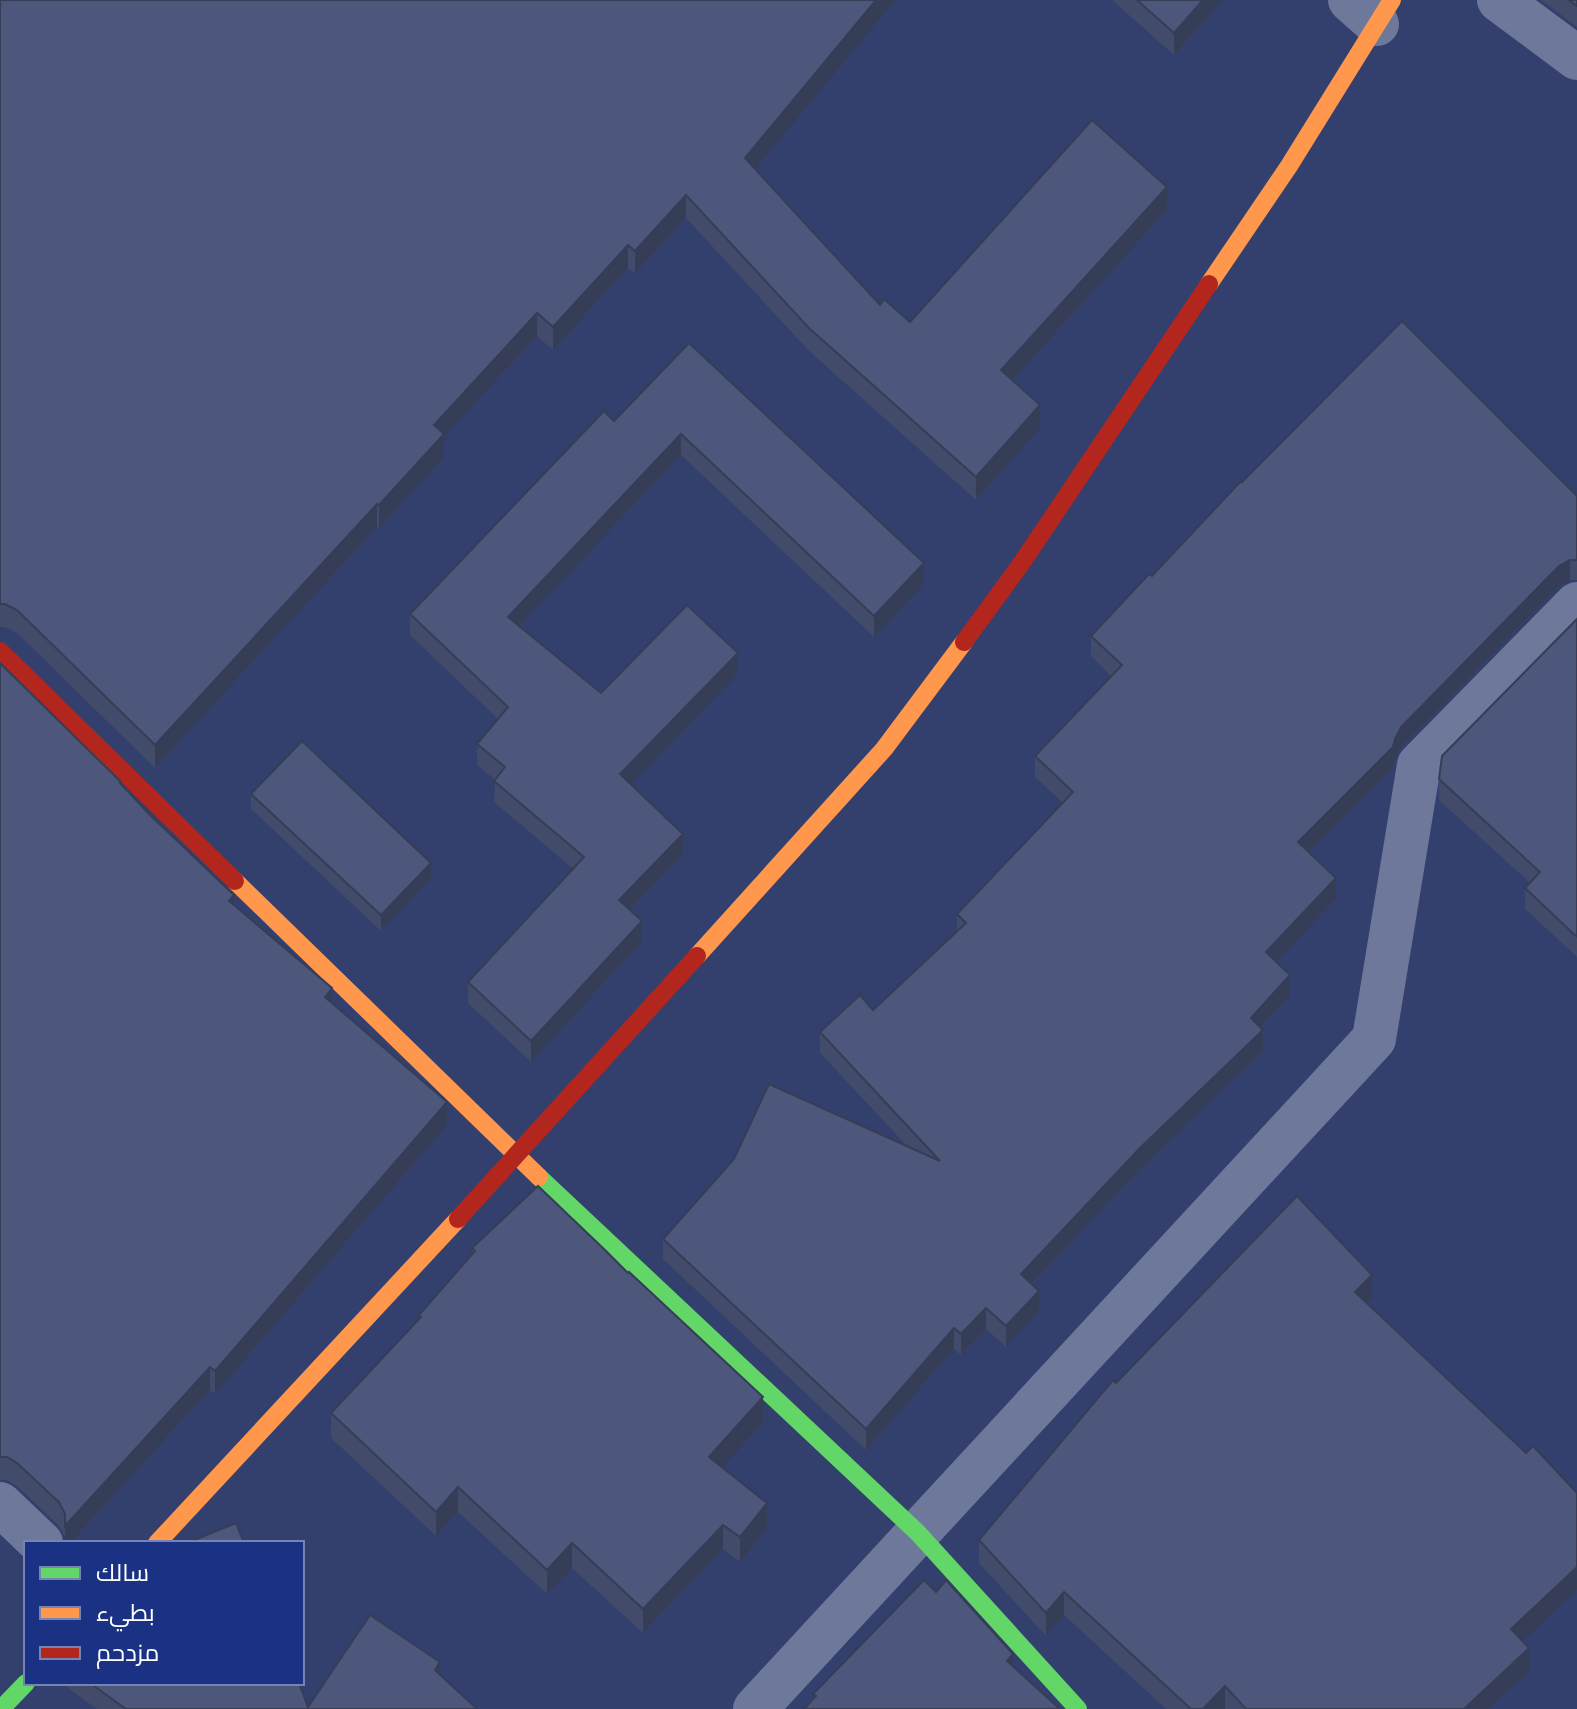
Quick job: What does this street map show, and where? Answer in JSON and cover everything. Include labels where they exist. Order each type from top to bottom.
[{"type":"street","points":[[1499,0],[1577,58]]},
{"type":"street","points":[[159,1541],[516,1156],[884,749],[1030,550],[1289,166],[1373,8]]},
{"type":"street","points":[[755,1709],[1374,1039],[1419,765],[1577,604]]},
{"type":"street","points":[[0,651],[516,1156],[918,1533],[1078,1709]]},
{"type":"street","points":[[0,1504],[39,1541]]},
{"type":"street","points":[[1,1709],[24,1685]]},
{"type":"building","points":[[0,0],[876,0],[745,158],[880,305],[884,299],[910,322],[1092,120],[1167,187],[1001,370],[1040,405],[976,477],[809,328],[686,195],[635,251],[628,245],[553,327],[537,313],[434,425],[444,434],[155,745],[17,610],[0,604]]},
{"type":"building","points":[[1137,0],[1203,0],[1174,33]]},
{"type":"building","points":[[1402,321],[1577,496],[1577,560],[1559,566],[1401,727],[1393,747],[1298,842],[1336,878],[1266,952],[1290,975],[1251,1018],[1263,1030],[1140,1148],[1021,1274],[1039,1291],[1006,1326],[986,1308],[961,1334],[954,1328],[866,1429],[663,1239],[734,1159],[769,1084],[940,1161],[820,1032],[860,995],[873,1010],[966,923],[957,914],[1073,792],[1035,756],[1122,665],[1091,636]]},
{"type":"building","points":[[689,343],[924,563],[874,616],[681,434],[508,617],[601,693],[687,605],[738,653],[620,774],[683,834],[619,900],[642,921],[531,1041],[468,982],[584,857],[494,781],[505,767],[477,744],[508,707],[410,614],[604,411],[614,421]]},
{"type":"building","points":[[1577,619],[1577,937],[1525,888],[1540,872],[1439,779],[1442,756]]},
{"type":"building","points":[[0,663],[234,895],[229,901],[332,988],[325,997],[447,1102],[215,1371],[210,1367],[65,1526],[65,1514],[59,1502],[17,1463],[0,1457]]},
{"type":"building","points":[[302,741],[431,863],[381,915],[251,794]]},
{"type":"building","points":[[538,1186],[763,1397],[709,1457],[767,1503],[740,1537],[723,1525],[643,1609],[572,1543],[547,1570],[458,1487],[436,1512],[331,1413],[421,1317],[419,1315],[475,1251],[472,1248]]},
{"type":"building","points":[[1297,1196],[1372,1275],[1355,1292],[1526,1453],[1533,1446],[1577,1493],[1577,1567],[1511,1629],[1529,1648],[1464,1709],[1246,1709],[1225,1686],[1203,1709],[1191,1709],[1064,1592],[1046,1613],[979,1540],[1113,1380],[1116,1383]]},
{"type":"building","points":[[236,1523],[243,1541],[192,1541]]},
{"type":"building","points":[[924,1580],[936,1592],[946,1580],[1013,1654],[1007,1661],[1060,1709],[804,1709],[816,1696],[813,1694]]},
{"type":"building","points":[[370,1615],[440,1662],[435,1670],[477,1709],[126,1709],[93,1685],[300,1685],[308,1707]]},
{"type":"traffic: fast","points":[[539,1177],[918,1533],[1078,1709]]},
{"type":"traffic: fast","points":[[1,1709],[24,1685]]},
{"type":"traffic: slow","points":[[1209,284],[1289,166],[1392,0]]},
{"type":"traffic: slow","points":[[697,956],[884,749],[964,642]]},
{"type":"traffic: slow","points":[[235,881],[539,1177]]},
{"type":"traffic: slow","points":[[159,1541],[458,1219]]},
{"type":"traffic: jam","points":[[964,642],[1021,564],[1209,284]]},
{"type":"traffic: jam","points":[[0,651],[235,881]]},
{"type":"traffic: jam","points":[[458,1219],[697,956]]}]
